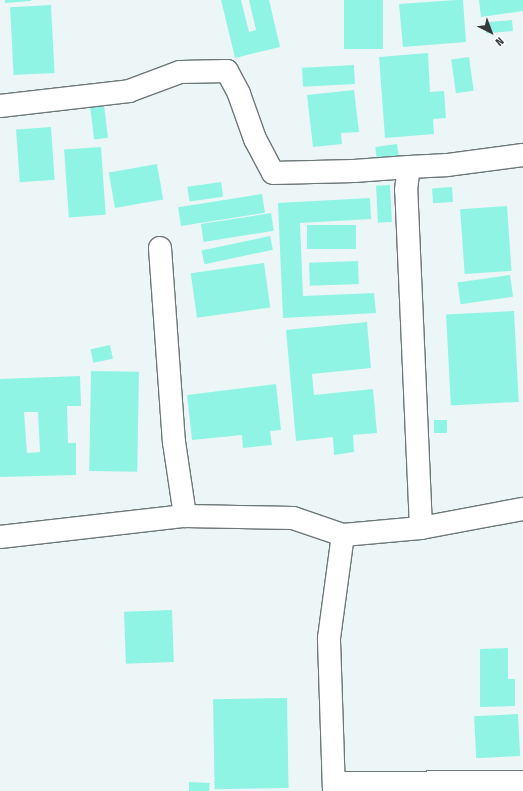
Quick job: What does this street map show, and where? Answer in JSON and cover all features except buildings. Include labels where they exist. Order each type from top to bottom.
[{"type":"street","points":[[0,106],[129,91],[180,72],[227,71],[239,94],[255,139],[273,172],[354,171],[448,165],[523,155]]},
{"type":"street","points":[[409,167],[406,190],[421,528]]},
{"type":"street","points":[[160,248],[174,442],[185,516]]},
{"type":"street","points":[[0,537],[185,516],[293,518],[343,535],[421,528],[523,509]]},
{"type":"street","points":[[343,535],[329,638],[334,787],[523,782]]}]
